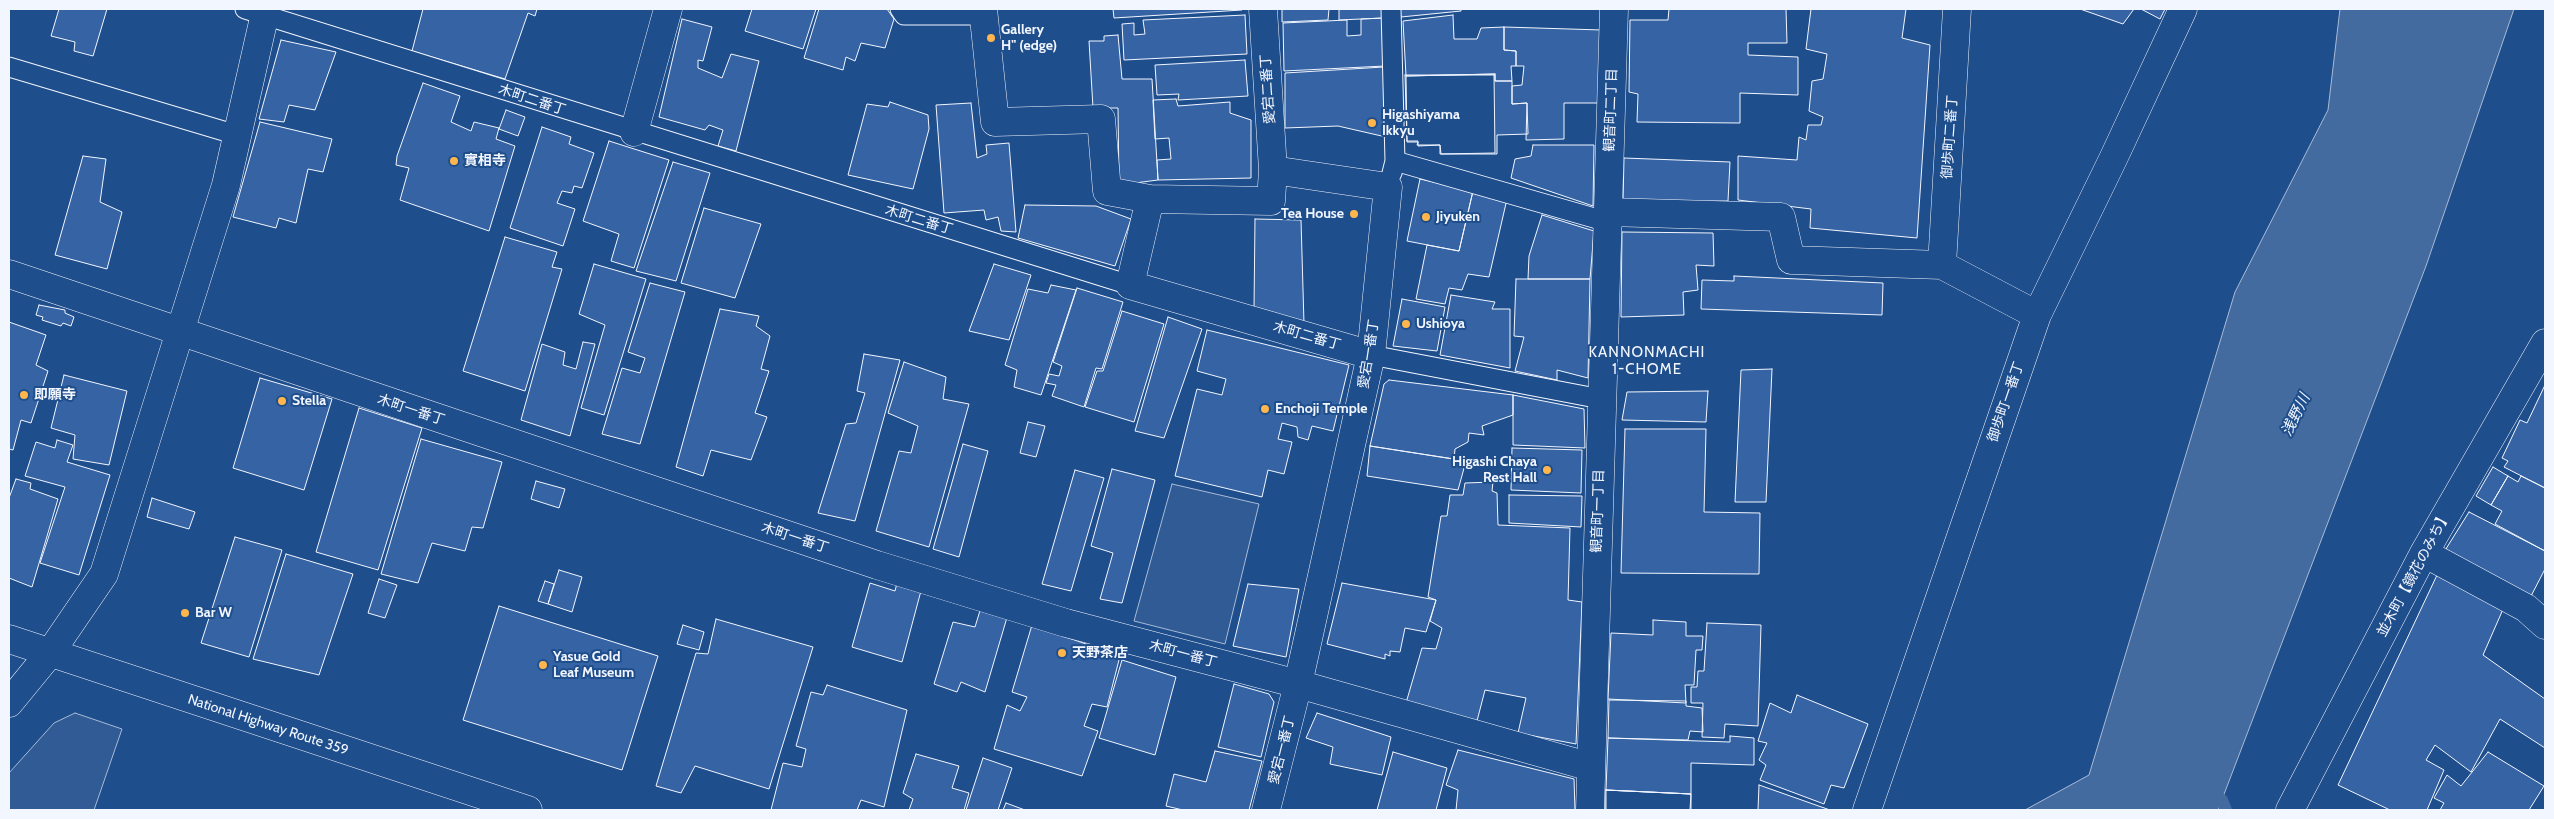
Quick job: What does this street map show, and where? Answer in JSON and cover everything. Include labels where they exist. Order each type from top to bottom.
[{"type":"main road","points":[[634,132],[668,9]]},
{"type":"main road","name":"愛宕二番丁","points":[[1150,199],[1271,201],[1273,170],[1263,9]]},
{"type":"main road","name":"観音町二丁目","points":[[1608,217],[1614,9]]},
{"type":"main road","name":"御歩町二番丁","points":[[1942,265],[1957,9]]},
{"type":"main road","name":"御歩町一番丁","points":[[1867,810],[2037,315],[2183,9]]},
{"type":"main road","points":[[9,703],[50,654],[104,574],[226,185],[259,11]]},
{"type":"main road","points":[[983,12],[995,122],[1101,119],[1107,191],[1150,199],[1130,285]]},
{"type":"main road","points":[[1273,170],[1388,187]]},
{"type":"main road","name":"愛宕一番丁","points":[[1266,810],[1298,684],[1371,355],[1388,187]]},
{"type":"main road","points":[[1608,217],[1781,217],[1790,260],[1942,265],[2037,315]]},
{"type":"main road","name":"観音町一丁目","points":[[1590,810],[1608,217]]},
{"type":"main road","name":"木町一番丁","points":[[9,274],[180,330],[308,376],[887,568],[1066,624],[1298,684],[1591,767]]},
{"type":"main road","name":"木町二番丁","points":[[1130,285],[1371,355]]},
{"type":"main road","name":"並木町【鏡花のみち】","points":[[2290,810],[2424,553],[2545,343]]},
{"type":"main road","points":[[2424,553],[2526,608],[2545,625]]},
{"type":"main road","name":"National Highway Route 359","points":[[9,639],[528,810]]},
{"type":"lane","points":[[900,9],[904,15],[983,12]]},
{"type":"lane","name":"愛宕一番丁","points":[[1388,187],[1395,161],[1391,9]]},
{"type":"lane","name":"木町二番丁","points":[[259,11],[634,132],[1130,285]]},
{"type":"lane","points":[[9,67],[237,135]]},
{"type":"lane","points":[[1395,161],[1608,217]]},
{"type":"lane","name":"木町二番丁","points":[[1371,355],[1601,399]]},
{"type":"shaded area","points":[[1172,484],[1259,504],[1225,644],[1134,621]]},
{"type":"shaded area","points":[[75,713],[122,729],[94,810],[9,810],[9,773],[54,723]]},
{"type":"water","name":"浅野川","points":[[2340,9],[2514,9],[2426,266],[2218,810],[2025,810],[2089,775],[2235,292],[2328,110]]},
{"type":"building","points":[[59,9],[107,9],[93,56],[74,51],[75,42],[51,36]]},
{"type":"building","points":[[423,9],[537,9],[535,16],[528,13],[505,79],[412,51]]},
{"type":"building","points":[[752,9],[816,9],[803,49],[745,31]]},
{"type":"building","points":[[819,9],[887,9],[894,19],[885,48],[861,43],[855,61],[846,57],[843,70],[804,58]]},
{"type":"building","points":[[1113,9],[1241,9],[1242,10],[1114,18]]},
{"type":"building","points":[[1282,9],[1329,9],[1328,20],[1282,22]]},
{"type":"building","points":[[1339,9],[1383,9],[1383,18],[1339,20]]},
{"type":"building","points":[[1400,9],[1461,9],[1461,11],[1401,17]]},
{"type":"building","points":[[1669,9],[1786,9],[1787,43],[1748,43],[1748,55],[1798,57],[1798,95],[1740,93],[1740,123],[1637,122],[1638,94],[1629,92],[1630,20],[1668,20]]},
{"type":"building","points":[[1811,9],[1906,9],[1902,38],[1930,45],[1917,238],[1810,228],[1811,209],[1738,200],[1738,156],[1797,160],[1799,137],[1806,140],[1808,125],[1821,125],[1823,117],[1809,111],[1812,81],[1823,79],[1827,54],[1806,49]]},
{"type":"building","points":[[2080,9],[2134,9],[2123,24]]},
{"type":"building","points":[[2141,9],[2165,9],[2160,19]]},
{"type":"building","points":[[1245,15],[1247,54],[1124,60],[1122,24],[1134,23],[1134,35],[1145,34],[1143,20]]},
{"type":"building","points":[[1453,15],[1454,39],[1477,39],[1481,28],[1504,27],[1504,50],[1516,51],[1516,66],[1511,66],[1512,81],[1495,81],[1495,74],[1406,76],[1403,21]]},
{"type":"building","points":[[1384,18],[1385,66],[1284,71],[1283,23],[1347,20],[1347,36],[1361,35],[1361,19]]},
{"type":"building","points":[[682,19],[712,27],[703,61],[698,60],[698,68],[722,78],[731,54],[759,61],[736,151],[718,146],[723,130],[709,125],[705,130],[659,117]]},
{"type":"building","points":[[1504,27],[1602,30],[1600,103],[1564,103],[1564,139],[1526,140],[1527,103],[1512,104],[1512,86],[1522,85],[1524,66],[1516,66],[1516,51],[1504,50]]},
{"type":"building","points":[[1118,35],[1122,79],[1152,79],[1158,180],[1119,185],[1118,108],[1093,108],[1089,41],[1104,41],[1104,36]]},
{"type":"building","points":[[281,40],[336,52],[315,110],[289,105],[284,122],[259,119]]},
{"type":"building","points":[[1245,60],[1248,96],[1178,100],[1179,94],[1157,95],[1155,65]]},
{"type":"building","points":[[1384,67],[1386,137],[1338,126],[1285,128],[1285,73]]},
{"type":"building","points":[[1495,74],[1495,81],[1512,81],[1512,104],[1527,103],[1528,134],[1497,135],[1497,154],[1441,154],[1440,145],[1418,146],[1418,141],[1407,141],[1406,76]]},
{"type":"building","points":[[1405,75],[1494,75],[1495,153],[1440,154],[1440,145],[1417,145],[1418,142],[1407,142]]},
{"type":"building","name":"實相寺","points":[[423,83],[460,96],[451,122],[471,131],[474,122],[499,128],[496,139],[515,146],[489,231],[400,200],[409,168],[396,165],[397,156]]},
{"type":"building","points":[[1176,99],[1178,106],[1230,102],[1230,113],[1251,120],[1251,178],[1158,180],[1157,160],[1171,159],[1169,138],[1155,139],[1153,100]]},
{"type":"building","points":[[890,102],[928,115],[929,129],[913,189],[848,175],[867,104],[888,107]]},
{"type":"building","points":[[971,103],[977,158],[987,154],[986,145],[1009,143],[1016,232],[1001,231],[998,217],[986,220],[984,210],[944,213],[936,105]]},
{"type":"building","points":[[506,110],[525,117],[518,136],[499,129]]},
{"type":"building","points":[[260,122],[332,139],[323,172],[308,169],[296,223],[279,218],[276,228],[233,217]]},
{"type":"building","points":[[542,127],[571,137],[569,144],[594,153],[582,188],[574,186],[572,193],[562,191],[557,203],[575,209],[563,246],[510,228]]},
{"type":"building","points":[[609,141],[669,160],[634,268],[611,261],[619,234],[583,221]]},
{"type":"building","points":[[1533,145],[1594,145],[1593,206],[1511,178],[1515,159],[1531,156]]},
{"type":"building","points":[[83,156],[106,159],[100,202],[122,212],[107,269],[55,255]]},
{"type":"building","points":[[1624,158],[1730,162],[1728,201],[1623,203]]},
{"type":"building","points":[[673,162],[710,173],[676,281],[636,271]]},
{"type":"building","points":[[1420,179],[1473,191],[1459,251],[1407,241]]},
{"type":"building","points":[[1473,191],[1507,199],[1489,277],[1468,274],[1462,290],[1449,288],[1445,304],[1416,299],[1427,245],[1459,251]]},
{"type":"building","points":[[1025,205],[1096,206],[1131,219],[1115,266],[1018,238]]},
{"type":"building","points":[[704,208],[761,224],[735,298],[681,283]]},
{"type":"building","points":[[1542,215],[1594,231],[1590,279],[1528,279],[1529,256]]},
{"type":"building","points":[[1255,219],[1301,220],[1304,324],[1254,309]]},
{"type":"building","points":[[1622,232],[1713,233],[1714,266],[1696,265],[1698,290],[1683,292],[1684,315],[1621,317]]},
{"type":"building","points":[[505,237],[557,252],[552,267],[562,269],[525,391],[463,371]]},
{"type":"building","points":[[594,264],[646,279],[604,415],[581,408],[605,325],[579,314]]},
{"type":"building","points":[[994,264],[1031,275],[1009,340],[969,331]]},
{"type":"building","points":[[1734,276],[1883,283],[1882,315],[1701,309],[1702,280],[1734,281]]},
{"type":"building","points":[[1516,279],[1590,279],[1588,378],[1557,370],[1557,380],[1515,371],[1524,337],[1514,336]]},
{"type":"building","points":[[650,283],[685,292],[640,444],[602,434],[622,368],[640,373],[645,358],[628,352]]},
{"type":"building","points":[[1051,285],[1076,290],[1041,395],[1014,387],[1017,370],[1005,365],[1028,289],[1048,293]]},
{"type":"building","points":[[1077,288],[1123,302],[1102,369],[1096,368],[1084,407],[1052,396],[1056,385],[1046,383],[1049,374],[1059,376],[1062,366],[1053,362]]},
{"type":"building","points":[[1451,295],[1495,302],[1492,309],[1510,309],[1510,368],[1440,355]]},
{"type":"building","points":[[1402,299],[1445,307],[1437,351],[1393,346]]},
{"type":"building","points":[[39,305],[65,310],[65,313],[74,317],[71,326],[63,323],[61,326],[42,320],[43,317],[36,315]]},
{"type":"building","points":[[720,309],[759,316],[756,326],[770,336],[761,369],[769,371],[755,413],[767,417],[751,460],[711,450],[703,476],[676,467]]},
{"type":"building","points":[[1122,311],[1164,324],[1134,422],[1085,407],[1097,371],[1103,371]]},
{"type":"building","points":[[1168,317],[1202,329],[1164,438],[1135,431]]},
{"type":"building","name":"即願寺","points":[[9,322],[46,335],[36,365],[48,371],[31,423],[21,420],[13,450],[9,449]]},
{"type":"building","name":"Enchoji Temple","points":[[1207,330],[1349,365],[1333,431],[1312,426],[1308,440],[1298,437],[1297,427],[1282,423],[1278,439],[1292,442],[1284,474],[1268,470],[1262,497],[1175,476],[1197,389],[1222,395],[1226,379],[1197,371]]},
{"type":"building","points":[[583,342],[595,344],[570,436],[521,420],[542,344],[565,352],[563,365],[576,369]]},
{"type":"building","points":[[864,354],[900,360],[855,521],[818,513],[846,424],[856,423],[865,393],[857,391]]},
{"type":"building","points":[[904,362],[946,377],[943,399],[969,404],[929,547],[876,531],[899,451],[911,453],[918,426],[888,413]]},
{"type":"building","points":[[1772,369],[1766,502],[1735,502],[1741,370]]},
{"type":"building","points":[[64,375],[127,391],[109,465],[73,459],[75,435],[51,428]]},
{"type":"building","points":[[260,378],[332,399],[304,490],[233,468]]},
{"type":"building","points":[[1389,380],[1513,395],[1513,415],[1482,426],[1484,435],[1469,433],[1468,442],[1455,449],[1454,459],[1370,446],[1384,384]]},
{"type":"building","points":[[2545,385],[2545,488],[2504,467],[2508,461],[2502,458],[2520,420],[2527,423]]},
{"type":"building","points":[[1708,391],[1706,422],[1622,420],[1627,392]]},
{"type":"building","points":[[1513,395],[1584,409],[1585,448],[1513,445]]},
{"type":"building","points":[[359,408],[422,428],[378,570],[316,552]]},
{"type":"building","points":[[1028,422],[1045,426],[1036,457],[1020,453]]},
{"type":"building","points":[[1625,429],[1706,429],[1704,512],[1760,513],[1759,574],[1621,573]]},
{"type":"building","points":[[421,439],[502,462],[483,528],[472,527],[465,551],[432,543],[418,583],[381,574]]},
{"type":"building","points":[[57,440],[73,445],[67,462],[110,475],[79,575],[40,563],[65,487],[25,476],[36,442],[55,448]]},
{"type":"building","points":[[963,444],[988,451],[959,557],[933,549]]},
{"type":"building","points":[[1370,446],[1466,461],[1458,490],[1367,476]]},
{"type":"building","name":"Higashi Chaya Rest Hall","points":[[1512,448],[1582,450],[1581,493],[1511,490]]},
{"type":"building","points":[[2493,467],[2508,476],[2491,505],[2476,496]]},
{"type":"building","points":[[1112,469],[1155,480],[1122,603],[1100,599],[1113,553],[1091,546]]},
{"type":"building","points":[[1075,470],[1104,478],[1071,591],[1042,584]]},
{"type":"building","points":[[2508,476],[2518,482],[2521,476],[2545,488],[2545,551],[2495,524],[2502,511],[2491,505]]},
{"type":"building","points":[[16,479],[31,483],[30,489],[58,499],[32,587],[9,578],[9,498]]},
{"type":"building","points":[[536,481],[565,489],[559,508],[531,499]]},
{"type":"building","points":[[1493,482],[1492,491],[1497,493],[1498,525],[1570,528],[1568,600],[1582,602],[1576,744],[1518,733],[1526,698],[1485,690],[1477,721],[1406,703],[1422,648],[1436,649],[1442,628],[1430,621],[1436,600],[1428,597],[1441,516],[1447,516],[1450,495],[1463,495],[1465,483]]},
{"type":"building","points":[[1509,495],[1582,496],[1581,527],[1509,523]]},
{"type":"building","points":[[152,498],[195,512],[189,529],[147,517]]},
{"type":"building","points":[[2469,512],[2545,551],[2545,569],[2529,600],[2444,552]]},
{"type":"building","points":[[235,537],[282,550],[249,657],[201,643]]},
{"type":"building","points":[[286,554],[353,574],[319,675],[253,659]]},
{"type":"building","points":[[559,570],[582,577],[572,612],[548,604]]},
{"type":"building","points":[[2438,573],[2504,607],[2483,655],[2545,699],[2545,748],[2500,719],[2471,772],[2435,745],[2426,760],[2444,770],[2427,810],[2390,810],[2338,785]]},
{"type":"building","points":[[379,579],[397,585],[385,618],[368,613]]},
{"type":"building","points":[[898,579],[922,587],[902,662],[852,647],[870,583],[895,591]]},
{"type":"building","points":[[545,581],[554,584],[548,604],[538,601]]},
{"type":"building","points":[[1342,583],[1436,600],[1426,632],[1405,628],[1400,652],[1390,651],[1390,656],[1385,654],[1385,659],[1327,644]]},
{"type":"building","points":[[1248,584],[1299,589],[1286,657],[1233,646]]},
{"type":"building","points":[[982,604],[1008,614],[985,692],[961,682],[957,692],[934,684],[953,622],[975,627]]},
{"type":"building","points":[[499,606],[658,656],[622,770],[463,720]]},
{"type":"building","points":[[716,619],[813,647],[769,789],[695,766],[681,793],[656,786],[696,653],[708,654]]},
{"type":"building","points":[[1653,620],[1686,622],[1686,636],[1703,636],[1702,650],[1696,650],[1694,685],[1685,685],[1686,703],[1608,699],[1611,633],[1653,635]]},
{"type":"building","points":[[1707,623],[1761,625],[1758,726],[1725,724],[1724,738],[1702,737],[1703,703],[1691,703],[1691,687],[1697,687],[1698,671],[1704,671]]},
{"type":"building","points":[[683,625],[704,632],[699,650],[677,644]]},
{"type":"building","points":[[1032,625],[1120,656],[1107,707],[1092,704],[1084,726],[1098,731],[1082,776],[994,749],[1007,705],[1020,711],[1027,697],[1012,692]]},
{"type":"building","points":[[1122,660],[1176,677],[1155,755],[1099,738]]},
{"type":"building","points":[[1234,684],[1269,694],[1274,702],[1261,757],[1218,747]]},
{"type":"building","points":[[827,685],[907,710],[884,807],[861,800],[857,810],[771,810],[783,763],[802,767],[806,749],[796,746],[811,692],[823,695]]},
{"type":"building","points":[[1797,695],[1868,724],[1844,788],[1831,785],[1824,804],[1760,780],[1766,765],[1759,760],[1767,743],[1758,741],[1770,703],[1791,713]]},
{"type":"building","points":[[1609,700],[1686,701],[1686,706],[1702,708],[1703,732],[1690,731],[1688,740],[1608,738]]},
{"type":"building","points":[[1317,713],[1391,737],[1382,775],[1330,764],[1333,747],[1306,738]]},
{"type":"building","points":[[1730,736],[1754,738],[1754,765],[1691,763],[1691,794],[1606,790],[1608,738],[1730,742]]},
{"type":"building","points":[[1458,750],[1574,779],[1575,810],[1456,810],[1458,790],[1446,785]]},
{"type":"building","points":[[1215,751],[1262,761],[1249,810],[1183,810],[1166,806],[1174,774],[1206,782]]},
{"type":"building","points":[[1393,752],[1447,768],[1436,810],[1377,810]]},
{"type":"building","points":[[2488,752],[2544,786],[2529,810],[2440,810],[2444,803],[2434,798],[2447,775],[2461,786]]},
{"type":"building","points":[[916,754],[959,766],[952,788],[969,793],[964,810],[909,810],[913,799],[903,793]]},
{"type":"building","points":[[983,758],[1012,768],[998,810],[966,810]]},
{"type":"building","points":[[1759,785],[1830,810],[1758,810]]},
{"type":"building","points":[[1605,790],[1691,794],[1690,810],[1605,810]]},
{"type":"building","points":[[1606,790],[1691,794],[1691,810],[1606,810]]},
{"type":"building","points":[[1006,803],[1025,810],[1003,810]]},
{"type":"waterway","points":[[2207,792],[2222,800],[2226,810]]},
{"type":"place","name":"Gallery H\" (edge)","points":[[991,38]]},
{"type":"place","name":"Higashiyama Ikkyu","points":[[1372,123]]},
{"type":"place","name":"實相寺","points":[[454,161]]},
{"type":"place","name":"Tea House","points":[[1354,214]]},
{"type":"place","name":"Jiyuken","points":[[1426,217]]},
{"type":"place","name":"Ushioya","points":[[1406,324]]},
{"type":"place","name":"即願寺","points":[[24,395]]},
{"type":"place","name":"Stella","points":[[282,401]]},
{"type":"place","name":"Enchoji Temple","points":[[1265,409]]},
{"type":"place","name":"Higashi Chaya Rest Hall","points":[[1547,470]]},
{"type":"place","name":"Bar W","points":[[185,613]]},
{"type":"place","name":"天野茶店","points":[[1062,653]]},
{"type":"place","name":"Yasue Gold Leaf Museum","points":[[543,665]]},
{"type":"district","name":"KANNONMACHI 1-CHOME","points":[[1647,362]]}]
